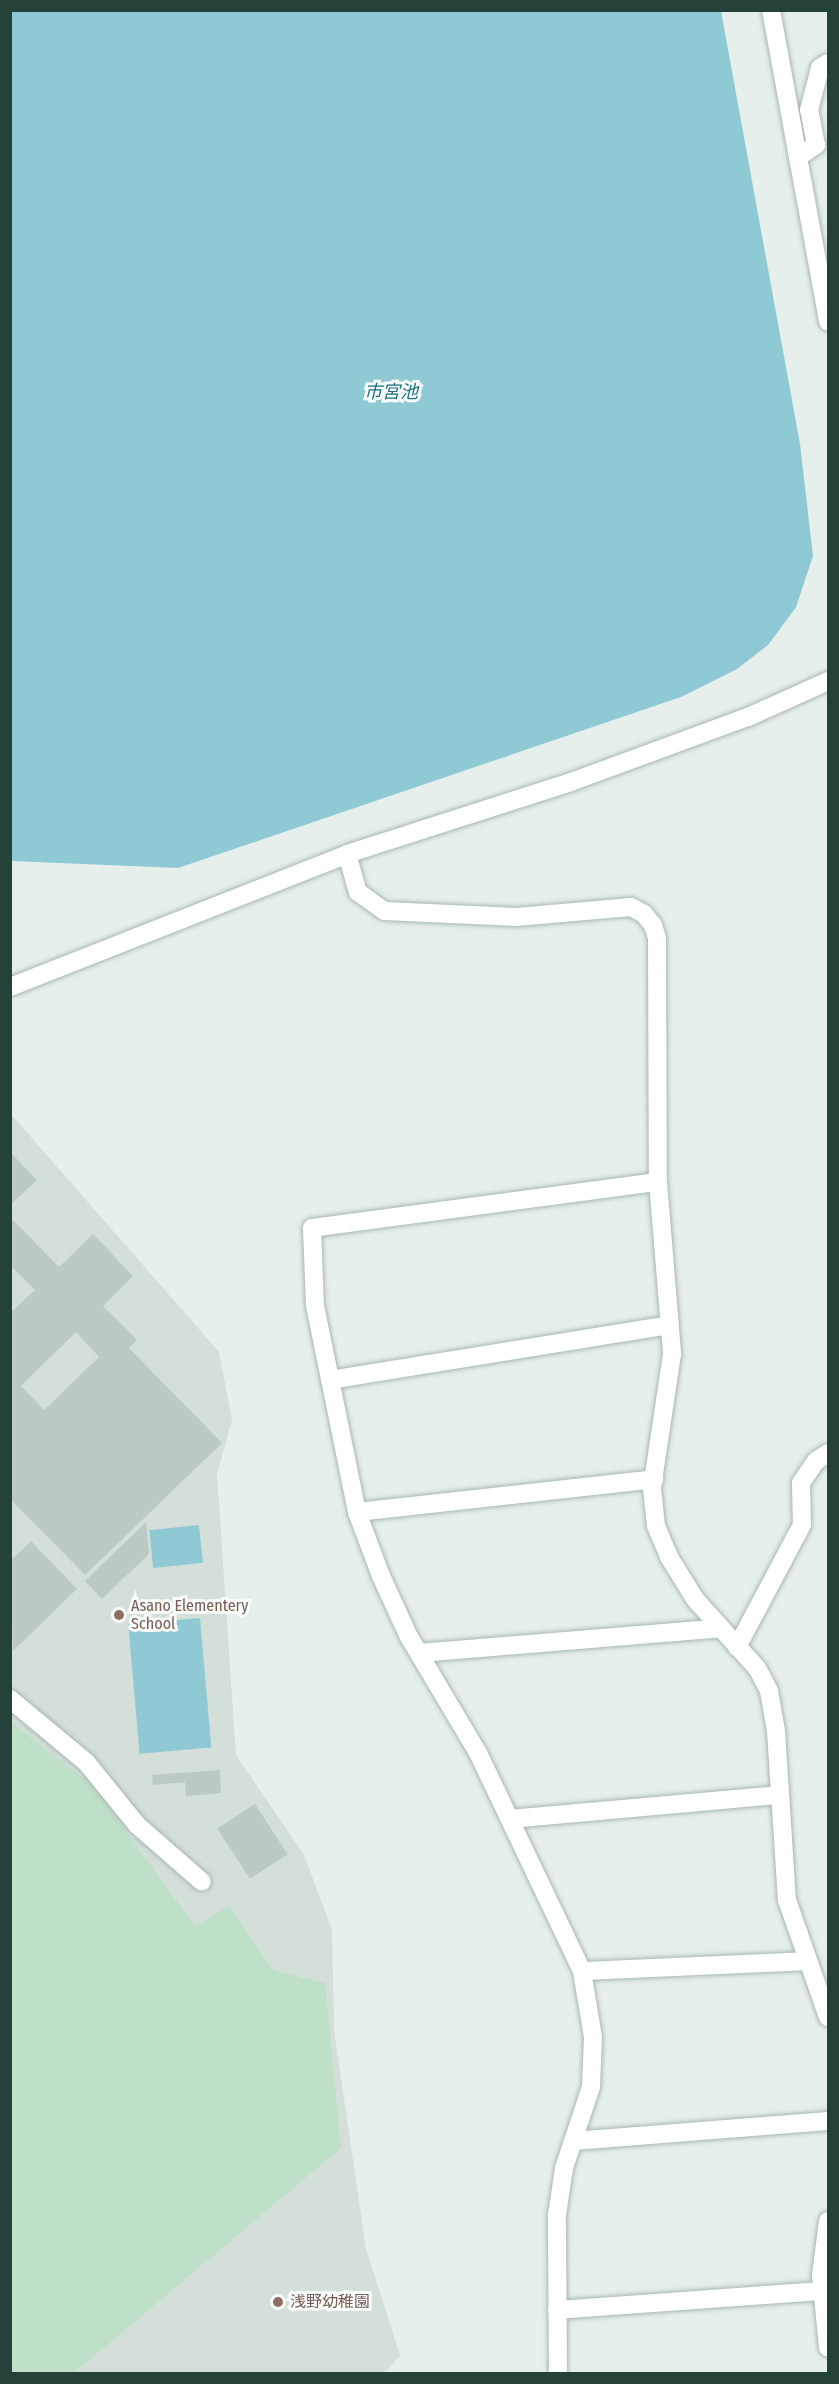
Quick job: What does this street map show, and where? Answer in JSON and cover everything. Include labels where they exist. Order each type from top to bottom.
[{"type":"street","points":[[771,10],[826,294],[828,322]]},
{"type":"street","points":[[798,158],[816,145],[809,110],[820,68],[828,63]]},
{"type":"street","points":[[10,987],[346,854],[571,782],[748,717],[828,681]]},
{"type":"street","points":[[346,854],[358,892],[384,911],[517,917],[631,907],[644,914],[657,938],[658,1182],[672,1354],[654,1479],[656,1526],[669,1557],[695,1599],[756,1668],[769,1691],[780,1795],[787,1900],[828,2017]]},
{"type":"street","points":[[558,2373],[557,2215],[573,2141],[591,2087],[593,2037],[582,1971],[478,1753],[419,1653],[381,1576],[357,1512],[315,1306],[312,1228],[658,1182]]},
{"type":"street","points":[[330,1380],[670,1325]]},
{"type":"street","points":[[737,1647],[802,1525],[801,1483],[816,1461],[828,1453]]},
{"type":"street","points":[[357,1512],[654,1479]]},
{"type":"street","points":[[419,1653],[721,1628]]},
{"type":"street","points":[[10,1699],[86,1762],[136,1825],[202,1882]]},
{"type":"street","points":[[510,1819],[780,1795]]},
{"type":"street","points":[[582,1971],[807,1961]]},
{"type":"street","points":[[573,2141],[828,2121]]},
{"type":"street","points":[[828,2221],[822,2291],[828,2348]]},
{"type":"street","points":[[557,2310],[822,2291]]},
{"type":"shaded area","name":"Asano Elementery School","points":[[10,1113],[219,1352],[232,1420],[217,1474],[236,1755],[304,1855],[332,1930],[334,2030],[366,2249],[400,2355],[385,2373],[11,2373]]},
{"type":"green space","points":[[11,1722],[91,1784],[195,1926],[229,1906],[273,1970],[325,1983],[341,2148],[74,2373],[11,2373]]},
{"type":"water","name":"市宮池","points":[[10,11],[721,11],[800,444],[813,556],[796,607],[769,644],[737,669],[681,697],[178,868],[11,861]]},
{"type":"water","points":[[199,1525],[203,1563],[153,1568],[149,1530]]},
{"type":"water","points":[[200,1618],[211,1748],[140,1754],[128,1624]]},
{"type":"building","points":[[10,1152],[37,1180],[10,1205]]},
{"type":"building","points":[[10,1217],[59,1267],[93,1234],[133,1276],[103,1306],[137,1340],[129,1348],[222,1443],[85,1575],[10,1499],[10,1313],[35,1290],[10,1265]],"holes":[[[76,1332],[99,1357],[44,1410],[21,1386]]]},
{"type":"building","points":[[146,1522],[149,1554],[102,1599],[85,1581]]},
{"type":"building","points":[[31,1541],[77,1589],[13,1651],[10,1561]]},
{"type":"building","points":[[220,1770],[221,1793],[186,1796],[185,1782],[153,1785],[152,1775]]},
{"type":"building","points":[[255,1804],[288,1854],[250,1879],[217,1829]]},
{"type":"place","name":"Asano Elementery School","points":[[119,1615]]},
{"type":"place","name":"浅野幼稚園","points":[[278,2302]]}]
